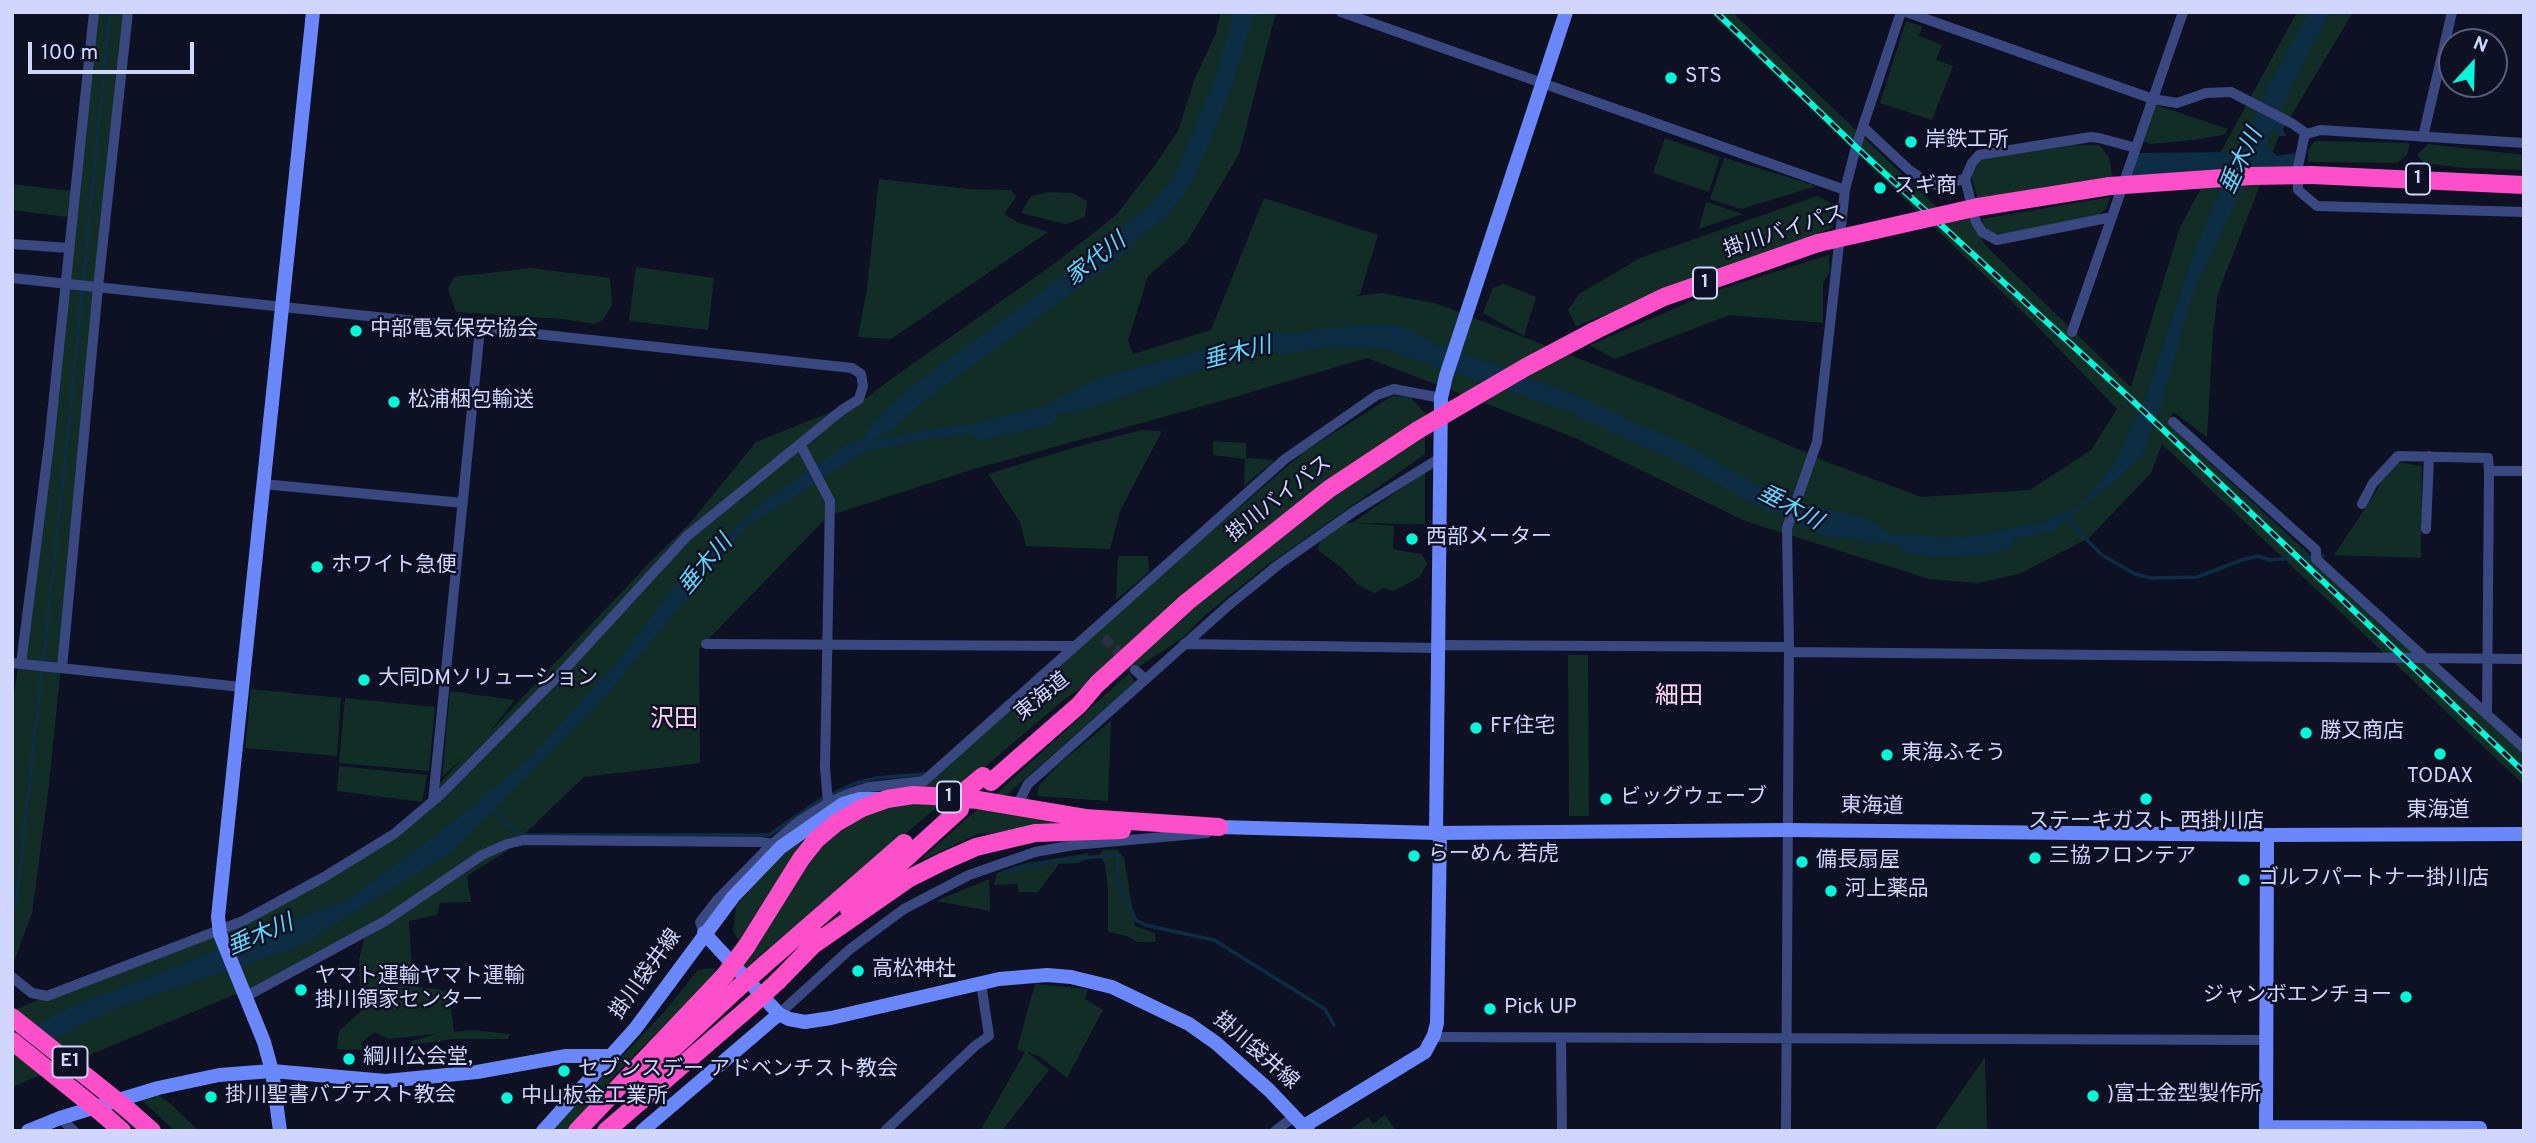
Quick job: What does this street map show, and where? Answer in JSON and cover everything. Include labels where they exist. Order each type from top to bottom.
[{"type":"highway","name":"掛川バイパス","points":[[1097,684],[1188,602],[1329,489],[1418,430],[1527,366],[1664,298],[1818,243],[1978,207],[2110,186],[2251,176],[2312,175],[2524,185]]},
{"type":"highway","name":"東海道","points":[[580,1131],[606,1112],[764,965],[1079,705],[1097,684]]},
{"type":"highway","name":"1","points":[[580,1131],[725,975],[817,840],[836,823],[862,808],[887,799],[913,795],[933,796],[978,800],[1085,818],[1219,828]]},
{"type":"highway","name":"東海道","points":[[606,1131],[778,981],[954,807]]},
{"type":"highway","name":"1","points":[[813,945],[908,879],[976,848],[1035,833],[1219,828]]},
{"type":"highway","name":"E1","points":[[12,1017],[152,1131]]},
{"type":"highway","name":"E1","points":[[12,1041],[122,1131]]},
{"type":"street","points":[[94,12],[69,248],[69,284],[20,664],[242,687]]},
{"type":"street","points":[[57,668],[94,286],[128,12]]},
{"type":"street","points":[[280,1131],[272,1071],[264,1042],[220,932],[218,917],[313,12]]},
{"type":"street","points":[[1341,12],[1845,190]]},
{"type":"street","points":[[1275,1131],[1302,1124],[1425,1052],[1437,1023],[1437,646],[1441,398],[1566,12]]},
{"type":"street","points":[[1786,1131],[1789,649],[1787,528],[1817,442],[1845,190],[1900,12]]},
{"type":"street","points":[[1906,12],[2153,99],[2177,103],[2206,93],[2231,92],[2305,133],[2320,130],[2524,144]]},
{"type":"street","points":[[2071,332],[2183,12]]},
{"type":"street","points":[[2423,137],[2452,12]]},
{"type":"street","points":[[1863,127],[1908,169],[1926,181],[1936,185],[1965,179]]},
{"type":"street","points":[[2305,133],[2298,167],[2298,190],[2317,206],[2524,212]]},
{"type":"street","points":[[2112,217],[1997,240],[1982,232],[1976,222],[1965,179],[1979,155],[2091,137],[2136,148]]},
{"type":"street","points":[[12,244],[69,248]]},
{"type":"street","points":[[12,278],[852,368],[861,374],[863,386],[859,399],[687,536],[565,669],[433,801],[394,834],[324,877],[220,932],[47,996],[32,993],[12,977]]},
{"type":"street","points":[[433,801],[480,328]]},
{"type":"street","points":[[704,933],[700,922],[717,900],[797,822],[828,803],[869,787],[924,781],[1285,459],[1377,395],[1394,390],[1441,398]]},
{"type":"street","points":[[2173,422],[2316,550],[2316,559],[2524,748]]},
{"type":"street","points":[[800,444],[830,501],[825,768],[828,803]]},
{"type":"street","points":[[2362,504],[2373,483],[2398,456],[2488,458],[2487,715]]},
{"type":"street","points":[[2426,529],[2429,456]]},
{"type":"street","points":[[1016,807],[1028,784],[1144,678],[1278,565],[1353,512],[1440,458]]},
{"type":"street","points":[[2489,471],[2524,471]]},
{"type":"street","points":[[263,484],[463,503]]},
{"type":"street","points":[[1095,629],[1104,638]]},
{"type":"street","points":[[706,644],[1075,646]]},
{"type":"street","points":[[1184,644],[2524,659]]},
{"type":"street","points":[[1135,670],[1144,678]]},
{"type":"street","points":[[704,933],[733,897],[781,847],[843,804],[860,799],[887,799]]},
{"type":"street","name":"東海道","points":[[1219,828],[1438,833],[1788,830],[2267,835],[2524,834]]},
{"type":"street","points":[[642,1131],[779,1014],[849,950],[891,918],[934,892],[969,875],[1035,852],[1074,845],[1253,828]]},
{"type":"street","points":[[2267,835],[2266,1129],[2480,1128],[2480,1131]]},
{"type":"street","points":[[243,992],[385,921],[482,855],[507,844],[524,840],[772,844]]},
{"type":"street","name":"掛川袋井線","points":[[542,1131],[635,1030],[704,933],[779,1014],[805,1022],[999,979],[1047,975],[1071,977],[1112,987],[1189,1024],[1236,1060],[1302,1124]]},
{"type":"street","points":[[885,1131],[989,1036],[981,983]]},
{"type":"street","points":[[1433,1037],[2266,1040]]},
{"type":"street","points":[[1561,1038],[1562,1131]]},
{"type":"street","points":[[28,1131],[60,1118],[187,1081],[219,1075],[272,1071],[386,1081],[477,1072],[566,1056],[611,1056]]},
{"type":"street","points":[[60,1118],[74,1131]]},
{"type":"green space","points":[[95,12],[128,12],[48,793],[32,913],[12,967],[12,707],[34,565]]},
{"type":"green space","points":[[1221,12],[1276,12],[1239,154],[1187,242],[1148,276],[1128,341],[1133,354],[1211,330],[1264,198],[1378,235],[1360,294],[1356,296],[1382,293],[1438,304],[1668,393],[1830,463],[1921,497],[2030,490],[2091,450],[2117,409],[2034,323],[1709,12],[1732,12],[1944,214],[1969,217],[1986,246],[2131,387],[2180,227],[2297,12],[2353,12],[2279,136],[2218,293],[2207,437],[2173,412],[2168,424],[2524,752],[2524,785],[2162,444],[2151,473],[2089,538],[2019,574],[1978,583],[1929,579],[1745,521],[1573,437],[1367,358],[974,469],[828,516],[699,649],[700,763],[584,777],[507,851],[467,876],[471,902],[440,903],[437,915],[409,921],[413,986],[449,991],[454,1032],[471,1030],[510,1034],[508,1039],[454,1039],[411,1045],[412,1041],[436,1034],[388,1039],[375,1032],[362,1042],[362,1050],[337,1049],[339,1031],[361,1011],[359,960],[365,934],[299,968],[12,1087],[12,1011],[284,899],[436,803],[440,783],[464,757],[442,777],[450,691],[515,700],[488,734],[691,522],[756,442],[868,397],[1058,261],[1116,215],[1178,131],[1195,78],[1216,33]]},
{"type":"green space","points":[[1906,21],[1922,26],[1919,36],[1942,45],[1936,60],[1953,66],[1932,120],[1880,103]]},
{"type":"green space","points":[[2156,105],[2228,129],[2224,135],[2150,144],[2142,141]]},
{"type":"green space","points":[[1665,138],[1720,157],[1709,192],[1653,173]]},
{"type":"green space","points":[[2315,141],[2410,143],[2407,155],[2397,163],[2308,162],[2308,150]]},
{"type":"green space","points":[[2428,144],[2524,155],[2524,170],[2464,168],[2424,163],[2417,155]]},
{"type":"green space","points":[[2075,145],[2099,145],[2109,157],[2113,178],[1978,200],[1971,175],[1980,160]]},
{"type":"green space","points":[[1724,158],[1817,186],[1741,209],[1710,199]]},
{"type":"green space","points":[[879,179],[969,189],[1011,190],[1016,197],[1004,214],[1017,222],[1048,232],[891,339],[858,337],[867,288]]},
{"type":"green space","points":[[12,184],[71,191],[68,217],[12,210]]},
{"type":"green space","points":[[1050,192],[1072,193],[1087,201],[1085,217],[1066,224],[1021,213],[1031,196]]},
{"type":"green space","points":[[1817,196],[1831,203],[1835,212],[1832,228],[1576,326],[1568,310],[1579,294],[1640,258]]},
{"type":"green space","points":[[2110,197],[2106,209],[2094,218],[2001,234],[1992,233],[1984,227],[1982,219]]},
{"type":"green space","points":[[1706,202],[1743,214],[1699,229]]},
{"type":"green space","points":[[1829,255],[1830,271],[1823,283],[1823,323],[1730,315],[1614,359],[1590,345],[1717,290]]},
{"type":"green space","points":[[636,267],[714,278],[708,330],[629,321]]},
{"type":"green space","points":[[531,268],[610,278],[612,305],[603,320],[595,324],[562,319],[456,312],[448,289],[454,277]]},
{"type":"green space","points":[[1504,284],[1536,297],[1524,336],[1483,313],[1493,288]]},
{"type":"green space","points":[[1392,396],[1410,397],[1425,413],[1425,454],[1265,567],[1204,616],[1183,638],[1135,669],[1092,681],[1066,698],[955,792],[904,790],[863,793],[925,785],[1305,451]]},
{"type":"green space","points":[[1141,430],[1162,431],[1120,511],[1110,549],[1026,546],[1020,522],[988,474]]},
{"type":"green space","points":[[1213,441],[1246,443],[1246,458],[1275,460],[1244,486],[1245,459],[1213,455]]},
{"type":"green space","points":[[2398,462],[2422,466],[2421,558],[2334,555],[2383,478]]},
{"type":"green space","points":[[1425,472],[1425,524],[1355,523],[1394,526],[1393,548],[1421,554],[1427,563],[1420,577],[1393,591],[1384,588],[1374,593],[1357,584],[1343,569],[1318,550],[1320,541],[1344,523],[1352,523]]},
{"type":"green space","points":[[1118,556],[1148,556],[1149,572],[1116,600]]},
{"type":"green space","points":[[1568,655],[1588,655],[1589,816],[1569,816]]},
{"type":"green space","points":[[1129,673],[1135,682],[1003,798],[996,794]]},
{"type":"green space","points":[[251,689],[341,698],[337,756],[245,748]]},
{"type":"green space","points":[[345,698],[435,707],[429,771],[339,763]]},
{"type":"green space","points":[[1111,721],[1108,801],[1037,796],[1039,785],[1059,764]]},
{"type":"green space","points":[[339,766],[427,775],[422,802],[337,791]]},
{"type":"green space","points":[[914,801],[942,803],[763,953],[664,1043],[808,861],[840,827],[888,805]]},
{"type":"green space","points":[[979,808],[1109,825],[978,834],[918,862]]},
{"type":"green space","points":[[804,841],[739,940],[733,932],[736,906],[781,854]]},
{"type":"green space","points":[[1117,849],[1124,857],[1135,926],[1155,933],[1156,942],[1137,942],[1127,936],[1108,932],[1108,889],[1105,864],[1100,854],[1103,850]]},
{"type":"green space","points":[[1089,853],[1086,859],[1078,863],[1059,864],[1038,892],[1019,892],[1017,884],[994,885],[997,873],[1022,864]]},
{"type":"green space","points":[[989,879],[990,911],[936,901]]},
{"type":"green space","points":[[698,970],[719,970],[615,1075],[583,1119],[569,1131],[551,1131],[665,1011]]},
{"type":"green space","points":[[1035,984],[1088,989],[1085,999],[1103,1010],[1067,1078],[1039,1056],[1027,1052],[1049,1070],[1002,1131],[980,1131],[1025,1052],[1017,1049]]},
{"type":"green space","points":[[1985,1057],[1987,1131],[1934,1131]]},
{"type":"green space","points":[[157,1094],[199,1131],[175,1131],[140,1099]]},
{"type":"green space","points":[[1385,1115],[1396,1131],[1348,1131],[1368,1117],[1373,1124]]},
{"type":"water","points":[[2319,12],[2330,12],[2277,117],[2286,136],[2279,136],[2272,128],[2266,146],[2277,156],[2295,153],[2298,167],[2252,168],[2194,290],[2160,409],[2143,454],[2117,479],[2052,531],[1990,545],[1930,547],[1824,536],[1773,510],[1748,487],[1819,508],[1865,517],[1890,534],[1955,539],[2045,521],[2082,504],[2115,462],[2146,396],[2193,255],[2229,168],[2125,178],[2134,153],[2235,152],[2252,141],[2257,129],[2247,126],[2263,118]]},
{"type":"water","points":[[1383,324],[1406,327],[1434,344],[1499,365],[1529,384],[1392,338],[1343,325]]},
{"type":"water","points":[[1275,331],[1306,341],[1253,352],[1091,408],[1024,421],[1039,409],[1098,378]]},
{"type":"water","points":[[912,401],[875,440],[954,425],[1008,425],[983,432],[915,441],[863,453],[746,527],[606,696],[450,853],[296,948],[117,1008],[12,1059],[12,1038],[69,1008],[350,898],[452,823],[530,757],[625,653],[672,588],[763,502],[839,449],[863,438],[872,423]]},
{"type":"waterway","points":[[12,913],[17,897],[66,452],[110,12]]},
{"type":"waterway","name":"家代川","points":[[885,424],[916,395],[1113,251],[1135,228],[1158,211],[1179,185],[1193,157],[1224,81],[1244,12]]},
{"type":"waterway","name":"垂木川","points":[[2264,120],[2278,88],[2320,12]]},
{"type":"waterway","name":"垂木川","points":[[1281,345],[1330,337],[1386,339],[1577,405],[1671,447],[1779,505]]},
{"type":"waterway","name":"垂木川","points":[[982,431],[1048,415]]},
{"type":"waterway","points":[[2068,514],[2078,531],[2102,555],[2135,574],[2151,578],[2197,577],[2258,556],[2269,560],[2323,556]]},
{"type":"waterway","name":"垂木川","points":[[1906,543],[1934,547],[1979,546],[2005,540]]},
{"type":"waterway","points":[[491,809],[520,835],[769,835],[820,800],[853,784],[876,778],[925,774]]},
{"type":"waterway","points":[[1004,872],[1059,860],[1117,855],[1118,884],[1136,920],[1145,925],[1214,940],[1325,1009],[1334,1025]]},
{"type":"tunnel","points":[[1104,638],[1128,662]]},
{"type":"railway","points":[[1716,12],[1856,147],[2133,401],[2524,772]]},
{"type":"place","name":"STS","points":[[1671,78]]},
{"type":"place","name":"岸鉄工所","points":[[1911,142]]},
{"type":"place","name":"スギ商","points":[[1880,188]]},
{"type":"place","name":"中部電気保安協会","points":[[356,331]]},
{"type":"place","name":"松浦梱包輸送","points":[[394,402]]},
{"type":"place","name":"西部メーター","points":[[1412,539]]},
{"type":"place","name":"ホワイト急便","points":[[317,567]]},
{"type":"place","name":"大同DMソリューション","points":[[364,680]]},
{"type":"place","name":"FF住宅","points":[[1476,728]]},
{"type":"place","name":"勝又商店","points":[[2306,733]]},
{"type":"place","name":"TODAX","points":[[2440,754]]},
{"type":"place","name":"東海ふそう","points":[[1887,755]]},
{"type":"place","name":"ビッグウェーブ","points":[[1606,799]]},
{"type":"place","name":"ステーキガスト 西掛川店","points":[[2146,799]]},
{"type":"place","name":"らーめん 若虎","points":[[1414,856]]},
{"type":"place","name":"三協フロンテア","points":[[2035,858]]},
{"type":"place","name":"備長扇屋","points":[[1802,862]]},
{"type":"place","name":"ゴルフパートナー掛川店","points":[[2244,880]]},
{"type":"place","name":"河上薬品","points":[[1831,891]]},
{"type":"place","name":"高松神社","points":[[858,971]]},
{"type":"place","name":"ヤマト運輸ヤマト運輸 掛川領家センター","points":[[301,990]]},
{"type":"place","name":"ジャンボエンチョー","points":[[2406,997]]},
{"type":"place","name":"Pick UP","points":[[1490,1009]]},
{"type":"place","name":"綱川公会堂,","points":[[349,1059]]},
{"type":"place","name":"セブンスデー アドベンチスト教会","points":[[564,1071]]},
{"type":"place","name":")富士金型製作所","points":[[2093,1096]]},
{"type":"place","name":"掛川聖書バプテスト教会","points":[[211,1097]]},
{"type":"place","name":"中山板金工業所","points":[[507,1098]]},
{"type":"district","name":"細田","points":[[1679,698]]},
{"type":"district","name":"沢田","points":[[674,721]]}]
